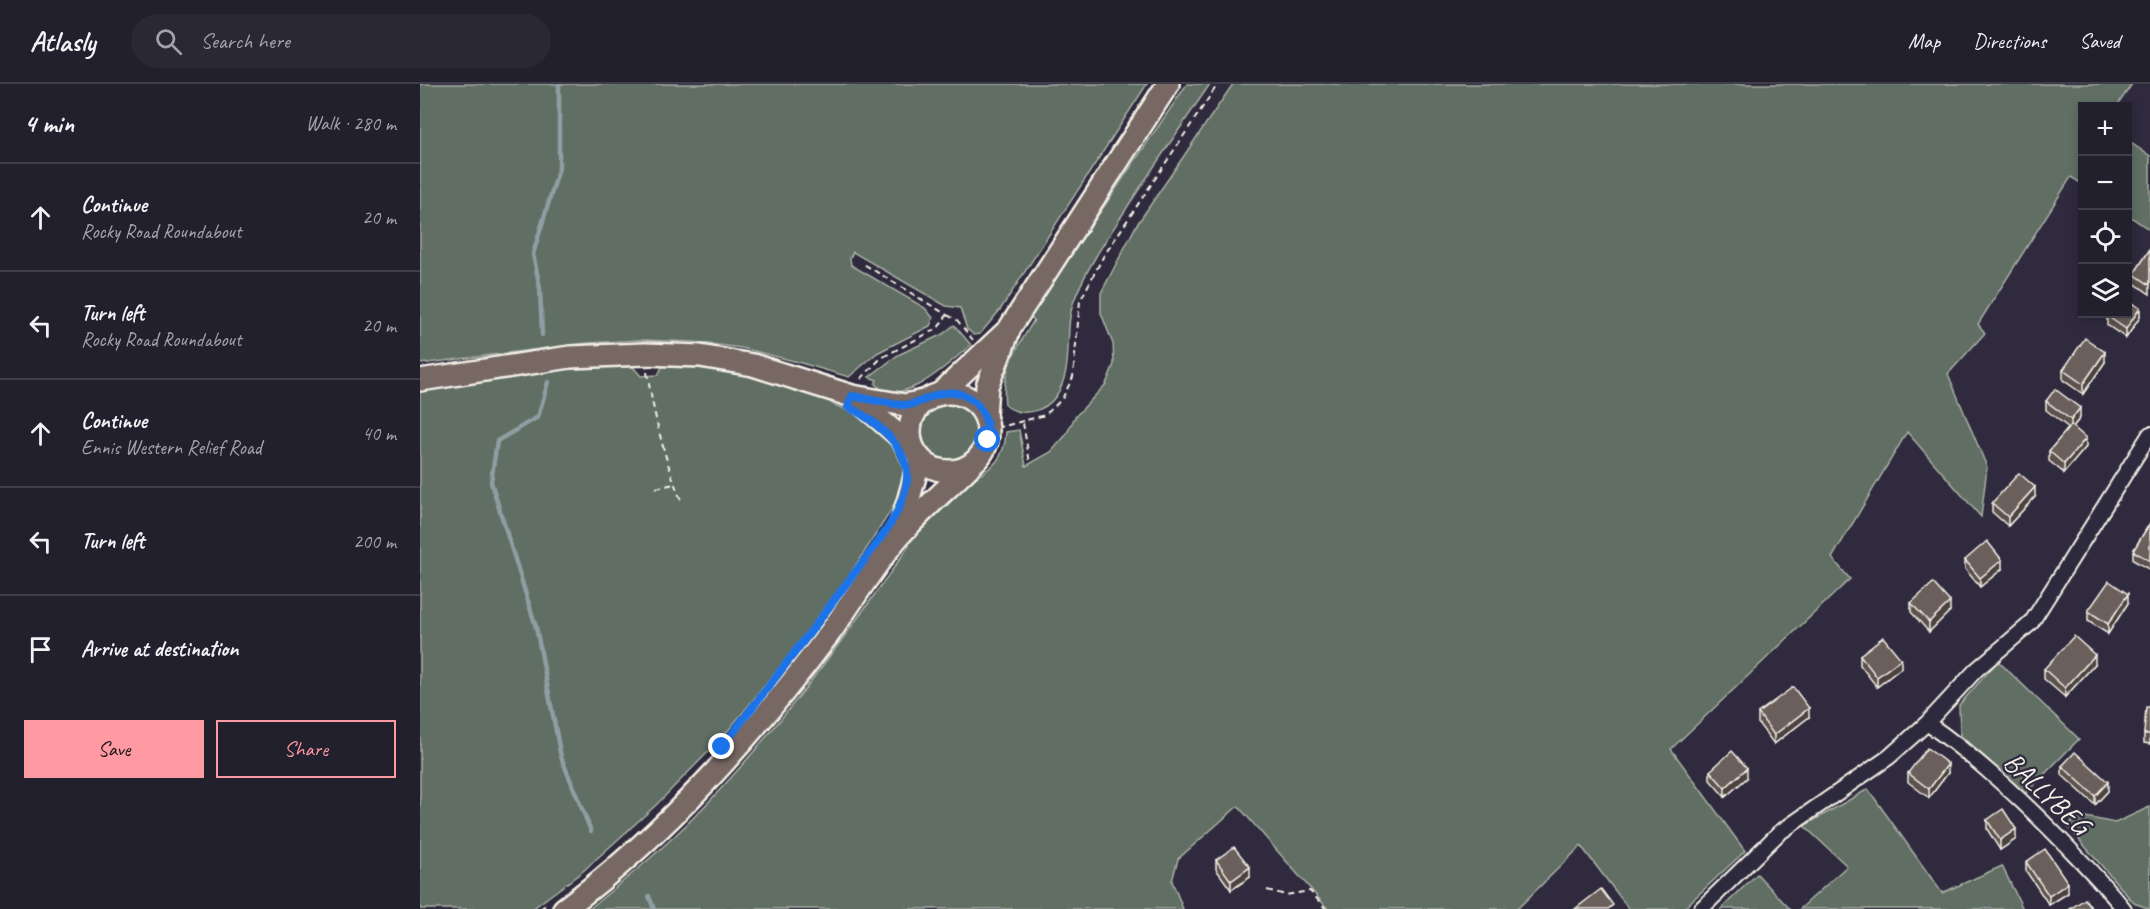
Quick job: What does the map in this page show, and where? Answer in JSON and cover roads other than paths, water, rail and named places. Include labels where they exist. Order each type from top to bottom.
[{"type":"main road","points":[[852,396],[930,467],[943,472],[957,471],[978,460],[984,451],[987,386],[1011,326],[1168,84]]},
{"type":"main road","points":[[898,537],[916,453],[910,434],[911,421],[918,409],[1011,326]]},
{"type":"main road","points":[[420,380],[570,357],[645,354],[700,356],[753,365],[852,396],[905,405],[953,393],[977,404],[987,422]]},
{"type":"main road","points":[[556,906],[598,884],[704,784],[828,635],[898,537],[969,466]]},
{"type":"street","points":[[1701,909],[1779,833],[1889,757],[1927,723],[1976,670],[2031,623],[2150,434]]},
{"type":"street","name":"BALLYBEG","points":[[1927,723],[2022,800],[2108,888],[2124,909]]},
{"type":"waterway","points":[[542,335],[540,288],[533,254],[559,168],[559,84]]},
{"type":"waterway","points":[[548,382],[538,417],[497,441],[491,482],[536,627],[561,757],[591,831]]},
{"type":"waterway","points":[[649,896],[654,909]]}]
